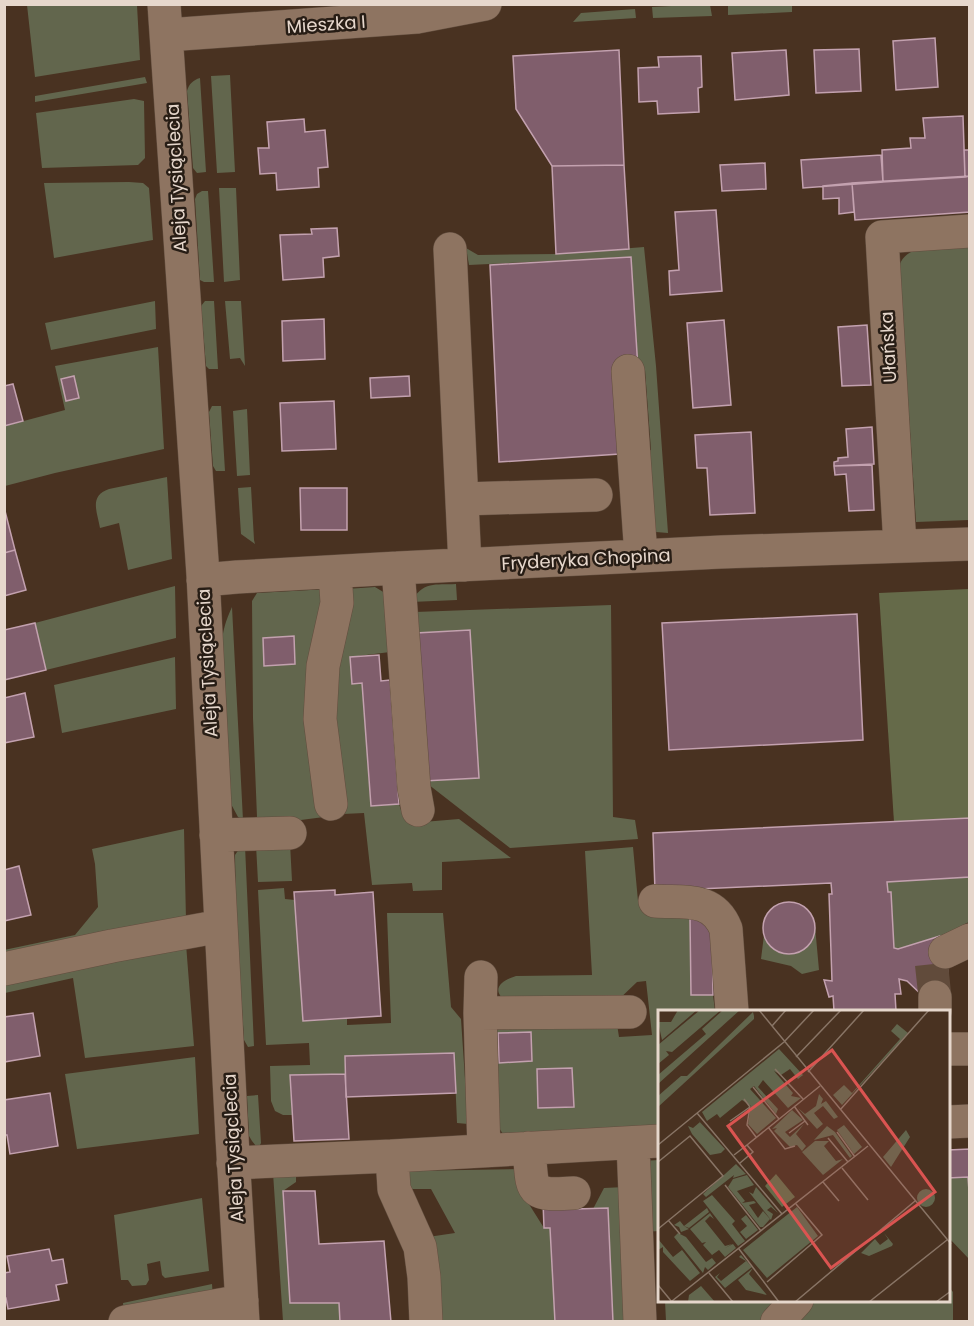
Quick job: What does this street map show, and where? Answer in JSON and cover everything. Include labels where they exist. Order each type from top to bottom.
[{"type":"street","name":"Mieszka I","points":[[166,20],[417,17],[485,4]]},
{"type":"street","name":"Aleja Tysiąclecia","points":[[166,20],[203,580],[242,1311]]},
{"type":"street","name":"Ułańska","points":[[900,546],[882,237],[969,231]]},
{"type":"street","points":[[450,249],[465,565]]},
{"type":"street","points":[[628,371],[641,556]]},
{"type":"street","points":[[463,499],[596,495]]},
{"type":"street","name":"Fryderyka Chopina","points":[[203,580],[731,551],[969,544]]},
{"type":"street","points":[[398,568],[414,788],[418,810]]},
{"type":"street","points":[[331,804],[320,719],[323,666],[338,603],[335,572]]},
{"type":"street","points":[[216,835],[290,833]]},
{"type":"street","points":[[655,901],[707,905],[723,920],[726,928],[732,1010]]},
{"type":"street","points":[[4,969],[221,926]]},
{"type":"street","points":[[481,977],[484,1150]]},
{"type":"street","points":[[480,1013],[630,1012]]},
{"type":"street","points":[[950,1049],[969,1048]]},
{"type":"street","points":[[950,1122],[969,1121]]},
{"type":"street","points":[[233,1162],[646,1142],[640,1322]]},
{"type":"street","points":[[529,1149],[533,1186],[538,1191],[543,1194],[574,1193]]},
{"type":"street","points":[[392,1156],[394,1189],[420,1247],[426,1322]]},
{"type":"street","points":[[777,1322],[795,1302]]},
{"type":"street","points":[[125,1322],[242,1311]]},
{"type":"green space","points":[[27,5],[137,5],[140,60],[35,77]]},
{"type":"green space","points":[[710,5],[712,16],[653,18],[652,7]]},
{"type":"green space","points":[[728,5],[792,5],[792,12],[728,15]]},
{"type":"green space","points":[[635,9],[636,18],[573,22],[581,13]]},
{"type":"green space","points":[[230,75],[235,172],[217,173],[211,76]]},
{"type":"green space","points":[[145,77],[147,83],[35,102],[35,96]]},
{"type":"green space","points":[[200,78],[206,172],[197,173],[193,168],[187,91],[195,80]]},
{"type":"green space","points":[[134,99],[144,101],[145,158],[138,165],[42,168],[36,113]]},
{"type":"green space","points":[[44,183],[143,183],[149,188],[153,240],[54,258]]},
{"type":"green space","points":[[219,188],[236,188],[240,280],[224,282]]},
{"type":"green space","points":[[202,191],[208,191],[214,282],[200,280],[195,199]]},
{"type":"green space","points":[[969,240],[969,520],[916,522],[899,266],[911,252]]},
{"type":"green space","points":[[644,247],[656,366],[668,533],[656,532],[650,523],[645,452],[651,450],[645,370],[638,369],[631,257],[469,265],[466,248],[478,255],[556,254]]},
{"type":"green space","points":[[155,301],[156,329],[51,350],[45,323]]},
{"type":"green space","points":[[205,301],[214,301],[218,369],[209,369],[206,366],[201,306]]},
{"type":"green space","points":[[225,301],[241,301],[245,366],[240,358],[230,359]]},
{"type":"green space","points":[[158,347],[164,449],[5,486],[5,426],[65,410],[55,366]]},
{"type":"green space","points":[[212,406],[221,406],[225,471],[216,471],[213,466],[209,412]]},
{"type":"green space","points":[[247,409],[250,475],[237,476],[233,411]]},
{"type":"green space","points":[[167,477],[172,559],[128,570],[119,523],[100,528],[96,510],[97,500],[103,492],[109,489]]},
{"type":"green space","points":[[251,487],[255,544],[241,534],[238,488]]},
{"type":"green space","points":[[456,584],[457,600],[411,602],[425,587]]},
{"type":"green space","points":[[175,586],[176,638],[46,670],[35,623]]},
{"type":"green space","points":[[375,587],[385,593],[390,652],[350,657],[352,684],[362,683],[371,806],[399,804],[411,823],[459,819],[511,858],[442,862],[442,890],[413,891],[412,883],[372,885],[364,813],[343,814],[332,685],[346,589]]},
{"type":"green space","points":[[328,589],[324,817],[270,824],[261,823],[257,817],[252,601],[257,593]]},
{"type":"green space","points":[[969,589],[969,818],[894,822],[879,593]]},
{"type":"green space","points":[[611,605],[613,817],[635,820],[638,839],[510,848],[424,781],[479,778],[470,630],[416,633],[415,612]]},
{"type":"green space","points":[[232,607],[243,820],[238,817],[231,804],[222,643],[225,625]]},
{"type":"green space","points":[[175,657],[176,709],[62,733],[54,685]]},
{"type":"green space","points":[[184,829],[186,920],[5,960],[4,950],[75,935],[98,907],[92,849]]},
{"type":"green space","points":[[290,843],[292,881],[258,882],[256,845]]},
{"type":"green space","points":[[245,846],[254,1046],[248,1047],[244,1040],[236,916],[235,855]]},
{"type":"green space","points":[[633,847],[638,901],[649,909],[705,913],[692,995],[713,995],[715,1010],[658,1010],[658,1127],[503,1134],[497,1125],[491,1030],[617,1024],[619,1037],[652,1035],[646,981],[637,982],[615,1003],[505,1001],[499,992],[498,988],[503,982],[516,976],[592,975],[585,851]]},
{"type":"green space","points":[[969,877],[969,922],[940,936],[898,949],[894,948],[891,892],[888,892],[887,882]]},
{"type":"green space","points":[[284,888],[285,899],[295,900],[304,1021],[347,1019],[347,1025],[391,1023],[387,913],[443,913],[451,1007],[461,1019],[468,1124],[457,1123],[454,1053],[345,1056],[345,1074],[290,1075],[292,1115],[283,1115],[275,1111],[271,1101],[270,1066],[310,1065],[309,1043],[266,1045],[258,890]]},
{"type":"green space","points":[[815,926],[819,970],[802,974],[791,966],[761,959],[764,935],[777,951],[793,954],[801,951],[807,945]]},
{"type":"green space","points":[[186,944],[194,1046],[85,1058],[73,978],[5,993],[4,979]]},
{"type":"green space","points":[[195,1057],[199,1134],[77,1149],[65,1074]]},
{"type":"green space","points":[[258,1095],[261,1143],[256,1146],[249,1136],[247,1096]]},
{"type":"green space","points":[[658,1160],[658,1231],[644,1232],[642,1161]]},
{"type":"green space","points":[[524,1169],[527,1201],[544,1228],[550,1228],[555,1321],[437,1321],[428,1237],[455,1233],[431,1189],[409,1189],[404,1171]]},
{"type":"green space","points":[[273,1173],[296,1173],[296,1182],[283,1191],[339,1303],[340,1321],[283,1321]]},
{"type":"green space","points":[[968,1177],[969,1259],[950,1239],[950,1178]]},
{"type":"green space","points":[[625,1187],[629,1321],[613,1321],[608,1208],[593,1209],[604,1188]]},
{"type":"green space","points":[[202,1198],[209,1271],[165,1278],[162,1275],[160,1261],[147,1264],[149,1280],[146,1285],[132,1286],[128,1280],[121,1280],[114,1215]]},
{"type":"green space","points":[[212,1284],[213,1298],[124,1313],[123,1303]]},
{"type":"green space","points":[[950,1288],[953,1292],[953,1321],[787,1322],[807,1302],[950,1302]]},
{"type":"green space","points":[[665,1302],[785,1302],[765,1322],[666,1321]]},
{"type":"building","points":[[935,38],[938,87],[896,90],[893,41]]},
{"type":"building","points":[[859,49],[861,91],[816,93],[814,50]]},
{"type":"building","points":[[619,50],[624,165],[552,166],[516,109],[513,56]]},
{"type":"building","points":[[786,50],[789,95],[735,100],[732,53]]},
{"type":"building","points":[[701,56],[702,87],[698,88],[699,112],[658,114],[657,101],[639,102],[638,68],[659,67],[658,57]]},
{"type":"building","points":[[963,116],[965,177],[883,182],[882,150],[911,148],[910,138],[925,138],[923,118]]},
{"type":"building","points":[[304,119],[305,132],[325,130],[328,167],[318,168],[319,187],[277,190],[276,173],[260,174],[258,148],[269,148],[267,122]]},
{"type":"building","points":[[964,150],[970,150],[970,176],[965,177]]},
{"type":"building","points":[[881,155],[883,182],[803,188],[801,160]]},
{"type":"building","points":[[765,163],[766,189],[722,191],[720,165]]},
{"type":"building","points":[[624,165],[629,249],[556,254],[552,166]]},
{"type":"building","points":[[970,176],[970,212],[855,220],[852,183]]},
{"type":"building","points":[[852,183],[854,212],[839,214],[839,198],[823,199],[823,186]]},
{"type":"building","points":[[716,210],[722,291],[670,295],[669,271],[679,270],[675,212]]},
{"type":"building","points":[[337,228],[339,256],[323,258],[324,277],[283,280],[280,235],[312,234],[311,229]]},
{"type":"building","points":[[631,257],[638,369],[620,454],[499,462],[490,265]]},
{"type":"building","points":[[324,319],[325,359],[283,361],[282,321]]},
{"type":"building","points":[[724,320],[731,405],[693,408],[687,323]]},
{"type":"building","points":[[867,325],[871,385],[842,386],[838,327]]},
{"type":"building","points":[[74,376],[79,398],[66,401],[61,379]]},
{"type":"building","points":[[409,376],[410,396],[371,398],[370,378]]},
{"type":"building","points":[[13,384],[23,421],[4,426],[4,386]]},
{"type":"building","points":[[334,401],[336,449],[282,451],[280,403]]},
{"type":"building","points":[[872,427],[874,464],[834,466],[838,458],[848,457],[846,429]]},
{"type":"building","points":[[751,432],[755,513],[710,515],[707,468],[697,468],[695,435]]},
{"type":"building","points":[[872,465],[874,510],[849,511],[846,474],[835,475],[834,466]]},
{"type":"building","points":[[300,488],[347,488],[347,530],[301,530]]},
{"type":"building","points":[[4,511],[15,550],[4,553]]},
{"type":"building","points":[[15,550],[26,590],[4,596],[4,553]]},
{"type":"building","points":[[857,614],[863,740],[669,750],[662,623]]},
{"type":"building","points":[[35,623],[46,670],[4,680],[4,630]]},
{"type":"building","points":[[470,630],[479,778],[424,781],[416,633]]},
{"type":"building","points":[[294,636],[295,664],[264,666],[263,638]]},
{"type":"building","points":[[379,655],[381,681],[390,680],[399,804],[371,806],[362,683],[352,684],[350,657]]},
{"type":"building","points":[[25,693],[34,737],[4,743],[4,698]]},
{"type":"building","points":[[970,818],[970,877],[887,882],[888,892],[891,892],[894,948],[898,949],[940,936],[947,961],[949,995],[925,998],[907,981],[899,979],[901,994],[895,994],[896,1010],[834,1010],[833,996],[829,997],[824,980],[832,981],[829,894],[832,894],[831,883],[655,891],[653,833]]},
{"type":"building","points":[[19,866],[31,915],[4,921],[4,870]]},
{"type":"building","points":[[335,890],[335,895],[373,892],[381,1016],[303,1021],[294,892]]},
{"type":"building","points":[[789,902],[799,904],[807,910],[813,918],[815,928],[813,938],[807,946],[799,952],[789,954],[779,952],[771,946],[765,938],[763,928],[765,918],[771,910],[779,904]]},
{"type":"building","points":[[690,919],[712,919],[713,995],[691,995]]},
{"type":"building","points":[[33,1013],[40,1056],[4,1062],[4,1017]]},
{"type":"building","points":[[531,1032],[532,1061],[499,1063],[498,1033]]},
{"type":"building","points":[[454,1053],[456,1093],[346,1097],[345,1056]]},
{"type":"building","points":[[572,1068],[574,1107],[538,1108],[537,1069]]},
{"type":"building","points":[[345,1074],[349,1139],[294,1141],[290,1075]]},
{"type":"building","points":[[50,1093],[58,1146],[10,1154],[7,1135],[4,1135],[4,1100]]},
{"type":"building","points":[[970,1149],[970,1205],[968,1177],[950,1178],[950,1150]]},
{"type":"building","points":[[283,1191],[315,1191],[319,1244],[384,1241],[391,1322],[340,1322],[339,1303],[290,1303]]},
{"type":"building","points":[[543,1202],[575,1209],[608,1208],[613,1322],[555,1322],[550,1228],[544,1228]]},
{"type":"building","points":[[49,1249],[52,1261],[63,1259],[67,1283],[56,1285],[59,1300],[8,1309],[6,1298],[4,1298],[4,1273],[10,1272],[7,1256]]},
{"type":"tunnel","points":[[935,997],[931,960],[945,952]]}]
